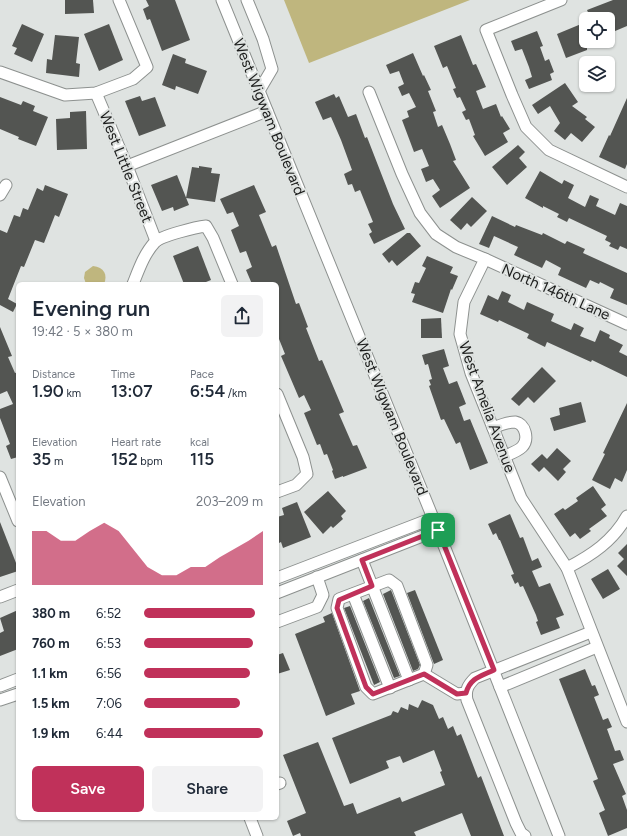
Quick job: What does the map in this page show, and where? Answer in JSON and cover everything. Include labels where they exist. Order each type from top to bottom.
[{"type":"street","points":[[0,72],[66,95],[96,93],[133,79],[147,67],[119,0]]},
{"type":"street","name":"West Wigwam Boulevard","points":[[222,0],[438,530],[494,670],[556,835]]},
{"type":"street","points":[[247,0],[263,39],[272,69],[259,91]]},
{"type":"street","points":[[561,0],[486,30],[526,127],[549,150],[627,187]]},
{"type":"street","points":[[370,92],[402,174],[420,213],[436,234],[456,247],[485,260]]},
{"type":"street","name":"West Little Street","points":[[96,93],[127,166],[156,241]]},
{"type":"street","points":[[127,166],[267,111]]},
{"type":"street","points":[[134,282],[143,260],[156,241],[195,227],[206,226],[213,238],[231,282]]},
{"type":"street","name":"North 146th Lane","points":[[485,260],[627,324]]},
{"type":"street","name":"West Amelia Avenue","points":[[485,260],[464,302],[460,334],[471,373],[521,498],[567,568],[626,718]]},
{"type":"street","points":[[279,399],[303,457],[307,474],[296,485],[279,491]]},
{"type":"street","points":[[493,428],[510,422],[519,424],[525,432],[526,441],[521,448],[505,456]]},
{"type":"street","points":[[0,477],[16,515]]},
{"type":"street","points":[[567,568],[588,558],[607,542],[627,516]]},
{"type":"street","points":[[279,577],[433,518]]},
{"type":"street","points":[[279,592],[438,530]]},
{"type":"street","points":[[362,560],[409,680]]},
{"type":"street","points":[[279,621],[317,607],[323,595],[316,577]]},
{"type":"street","points":[[389,580],[396,586],[427,665],[424,674],[373,694],[366,687],[337,608],[339,600],[372,586],[389,580]]},
{"type":"street","points":[[0,597],[16,591]]},
{"type":"street","points":[[353,594],[390,688]]},
{"type":"street","points":[[525,836],[521,833],[516,823],[467,700],[467,688],[475,678],[591,632]]},
{"type":"street","points":[[500,687],[597,647]]},
{"type":"street","points":[[424,674],[457,694],[466,693]]},
{"type":"street","points":[[0,686],[16,680]]},
{"type":"street","points":[[0,700],[16,695]]},
{"type":"street","points":[[251,820],[257,836]]},
{"type":"shaded area","points":[[284,0],[470,0],[309,63]]},
{"type":"shaded area","points":[[93,266],[100,268],[104,272],[106,278],[105,282],[85,282],[85,272]]},
{"type":"building","points":[[65,0],[93,0],[94,13],[65,14]]},
{"type":"building","points":[[146,0],[175,0],[190,40],[162,51],[150,19],[147,20],[143,9],[149,6]]},
{"type":"building","points":[[613,0],[627,0],[627,26],[615,31],[615,12],[588,12],[587,10]]},
{"type":"building","points":[[22,24],[44,34],[32,62],[14,54],[17,48],[12,46]]},
{"type":"building","points":[[109,24],[123,60],[99,71],[84,34]]},
{"type":"building","points":[[579,25],[579,48],[587,48],[587,50],[566,58],[557,34]]},
{"type":"building","points":[[537,31],[543,46],[540,47],[545,61],[549,59],[554,72],[550,74],[552,80],[529,89],[525,80],[532,77],[529,67],[522,49],[515,51],[511,41]]},
{"type":"building","points":[[55,35],[79,37],[76,63],[80,64],[79,77],[46,73],[47,59],[52,60]]},
{"type":"building","points":[[461,35],[473,65],[476,64],[486,87],[476,91],[483,109],[496,104],[501,117],[502,116],[510,129],[503,133],[508,142],[485,156],[473,136],[475,135],[469,119],[466,120],[462,112],[466,110],[460,97],[457,98],[453,89],[456,88],[447,66],[443,68],[434,46]]},
{"type":"building","points":[[413,53],[431,90],[428,91],[436,111],[433,112],[438,127],[442,125],[456,160],[453,161],[470,188],[440,208],[432,196],[440,190],[433,179],[426,182],[421,169],[429,166],[422,149],[414,152],[402,120],[409,117],[407,111],[416,107],[409,93],[402,96],[398,87],[404,84],[399,71],[390,74],[386,65]]},
{"type":"building","points":[[173,54],[186,59],[185,63],[207,71],[198,94],[176,86],[175,90],[162,85]]},
{"type":"building","points":[[565,83],[578,102],[572,106],[587,117],[585,119],[595,127],[582,142],[571,133],[565,140],[554,131],[560,123],[550,106],[538,114],[532,105]]},
{"type":"building","points":[[334,94],[336,98],[339,96],[348,117],[356,114],[365,138],[367,137],[393,204],[405,229],[374,244],[369,234],[372,232],[368,224],[373,222],[360,190],[355,192],[352,184],[348,185],[344,174],[352,170],[341,140],[331,117],[323,120],[315,102]]},
{"type":"building","points":[[140,96],[142,101],[155,97],[166,126],[139,136],[125,101]]},
{"type":"building","points":[[0,97],[21,105],[23,101],[35,106],[33,111],[48,117],[36,146],[18,139],[19,137],[0,129]]},
{"type":"building","points":[[627,98],[627,164],[625,169],[599,157]]},
{"type":"building","points":[[86,111],[87,149],[57,150],[56,119],[70,118],[70,112]]},
{"type":"building","points":[[518,145],[525,152],[519,158],[527,167],[507,185],[492,167]]},
{"type":"building","points":[[199,166],[212,168],[211,173],[220,174],[215,202],[186,198],[192,167],[199,168]]},
{"type":"building","points":[[540,171],[562,184],[564,180],[574,185],[568,198],[585,207],[590,195],[599,199],[596,206],[615,215],[620,203],[627,206],[627,249],[620,246],[618,250],[609,246],[611,243],[605,240],[607,236],[569,218],[567,222],[557,217],[559,214],[543,206],[543,208],[525,198]]},
{"type":"building","points":[[177,175],[189,205],[174,211],[173,207],[162,211],[151,185]]},
{"type":"building","points":[[45,185],[68,194],[59,217],[55,215],[44,243],[35,240],[24,267],[21,266],[8,299],[16,303],[13,312],[0,305],[0,230],[7,233],[14,215],[20,217],[23,208],[28,210],[37,188],[43,191]]},
{"type":"building","points":[[254,185],[266,212],[259,215],[272,247],[276,245],[296,304],[299,303],[308,327],[306,328],[319,361],[322,360],[344,412],[339,414],[353,446],[357,445],[367,468],[335,479],[327,454],[324,455],[320,444],[317,445],[304,413],[311,410],[304,395],[299,398],[281,356],[285,354],[279,339],[279,282],[251,282],[246,270],[252,267],[246,251],[240,253],[231,230],[239,226],[233,212],[227,214],[220,199]]},
{"type":"building","points":[[472,197],[487,211],[471,227],[467,223],[461,230],[450,220]]},
{"type":"building","points":[[492,216],[515,227],[516,225],[542,235],[543,233],[565,244],[567,241],[585,249],[583,253],[627,273],[627,305],[610,298],[614,289],[600,282],[599,284],[590,280],[586,288],[558,275],[561,268],[546,260],[542,268],[514,255],[518,247],[494,236],[489,248],[479,244]]},
{"type":"building","points":[[407,233],[410,233],[421,246],[397,266],[392,260],[389,263],[382,254]]},
{"type":"building","points":[[198,246],[211,280],[206,282],[183,282],[173,256]]},
{"type":"building","points":[[427,256],[453,267],[450,273],[458,276],[452,290],[451,289],[443,313],[412,302],[415,294],[411,293],[415,282],[419,283],[426,268],[422,266]]},
{"type":"building","points":[[502,291],[511,295],[508,302],[524,310],[527,302],[554,314],[551,321],[571,330],[574,323],[584,328],[580,336],[595,342],[600,330],[610,335],[609,338],[623,345],[619,352],[627,356],[627,377],[592,360],[591,362],[547,342],[545,347],[527,338],[529,334],[499,320],[498,322],[480,314],[488,295],[498,300]]},
{"type":"building","points":[[441,318],[442,338],[421,338],[421,319]]},
{"type":"building","points":[[0,327],[12,356],[8,357],[16,373],[16,458],[11,459],[6,446],[10,444],[0,418],[0,409],[13,404],[7,391],[0,394]]},
{"type":"building","points":[[444,349],[449,366],[443,368],[449,384],[457,381],[466,404],[459,407],[464,421],[470,419],[488,463],[470,470],[460,442],[456,444],[444,419],[441,420],[429,386],[431,385],[429,380],[432,379],[428,364],[425,365],[422,355]]},
{"type":"building","points":[[542,367],[556,381],[534,403],[528,397],[519,406],[511,399]]},
{"type":"building","points":[[581,402],[586,422],[554,431],[550,418],[560,415],[559,408]]},
{"type":"building","points":[[627,403],[627,470],[622,482],[615,478],[610,489],[592,480]]},
{"type":"building","points":[[557,448],[571,461],[563,469],[566,472],[558,481],[544,467],[539,472],[531,464],[542,454],[547,459]]},
{"type":"building","points":[[593,486],[606,505],[601,509],[607,516],[589,529],[591,531],[580,539],[575,533],[570,537],[554,514],[563,508],[565,510],[578,501],[576,498]]},
{"type":"building","points":[[328,491],[346,511],[341,516],[343,519],[333,528],[331,526],[323,534],[304,512]]},
{"type":"building","points":[[297,502],[311,537],[283,548],[281,542],[279,543],[279,516],[284,515],[282,508]]},
{"type":"building","points":[[510,514],[520,538],[523,537],[532,561],[538,558],[542,567],[532,571],[539,587],[550,583],[564,615],[556,618],[560,628],[541,635],[536,622],[538,621],[536,615],[523,586],[520,587],[518,582],[515,584],[511,575],[514,574],[500,540],[496,533],[493,535],[488,524]]},
{"type":"building","points":[[0,522],[16,563],[16,572],[0,577]]},
{"type":"building","points":[[627,544],[627,576],[617,566],[624,559],[618,553]]},
{"type":"building","points":[[608,569],[620,589],[603,599],[591,579]]},
{"type":"building","points":[[391,590],[420,665],[418,669],[413,671],[383,594]]},
{"type":"building","points":[[415,590],[443,660],[434,664],[407,593]]},
{"type":"building","points":[[369,598],[400,676],[394,678],[363,601]]},
{"type":"building","points":[[350,606],[380,682],[374,685],[344,608]]},
{"type":"building","points":[[16,611],[16,650],[0,656],[0,633],[4,631],[0,618]]},
{"type":"building","points":[[332,613],[360,691],[351,694],[355,704],[326,716],[295,634],[325,622],[323,617]]},
{"type":"building","points":[[283,653],[290,670],[279,673],[279,654]]},
{"type":"building","points":[[585,669],[592,686],[595,685],[599,695],[594,697],[603,720],[608,718],[612,727],[607,729],[615,751],[620,750],[624,760],[613,764],[626,794],[622,796],[627,810],[627,828],[608,836],[599,813],[605,810],[593,781],[598,779],[559,679]]},
{"type":"building","points":[[422,700],[433,705],[439,719],[443,717],[448,729],[453,726],[457,736],[461,734],[478,778],[481,776],[504,836],[471,836],[462,813],[414,832],[416,836],[301,836],[300,833],[293,836],[287,821],[306,813],[283,755],[318,742],[344,806],[353,803],[357,814],[400,797],[402,802],[445,785],[440,772],[442,771],[434,750],[403,763],[400,756],[386,761],[389,768],[350,784],[332,738],[391,715],[393,711],[398,713],[401,707],[408,710],[409,704],[418,708]]},
{"type":"route","points":[[438,530],[494,670],[475,678],[467,688],[466,693],[457,694],[424,674],[373,694],[366,687],[337,608],[339,600],[372,586],[362,560],[438,530]]}]
